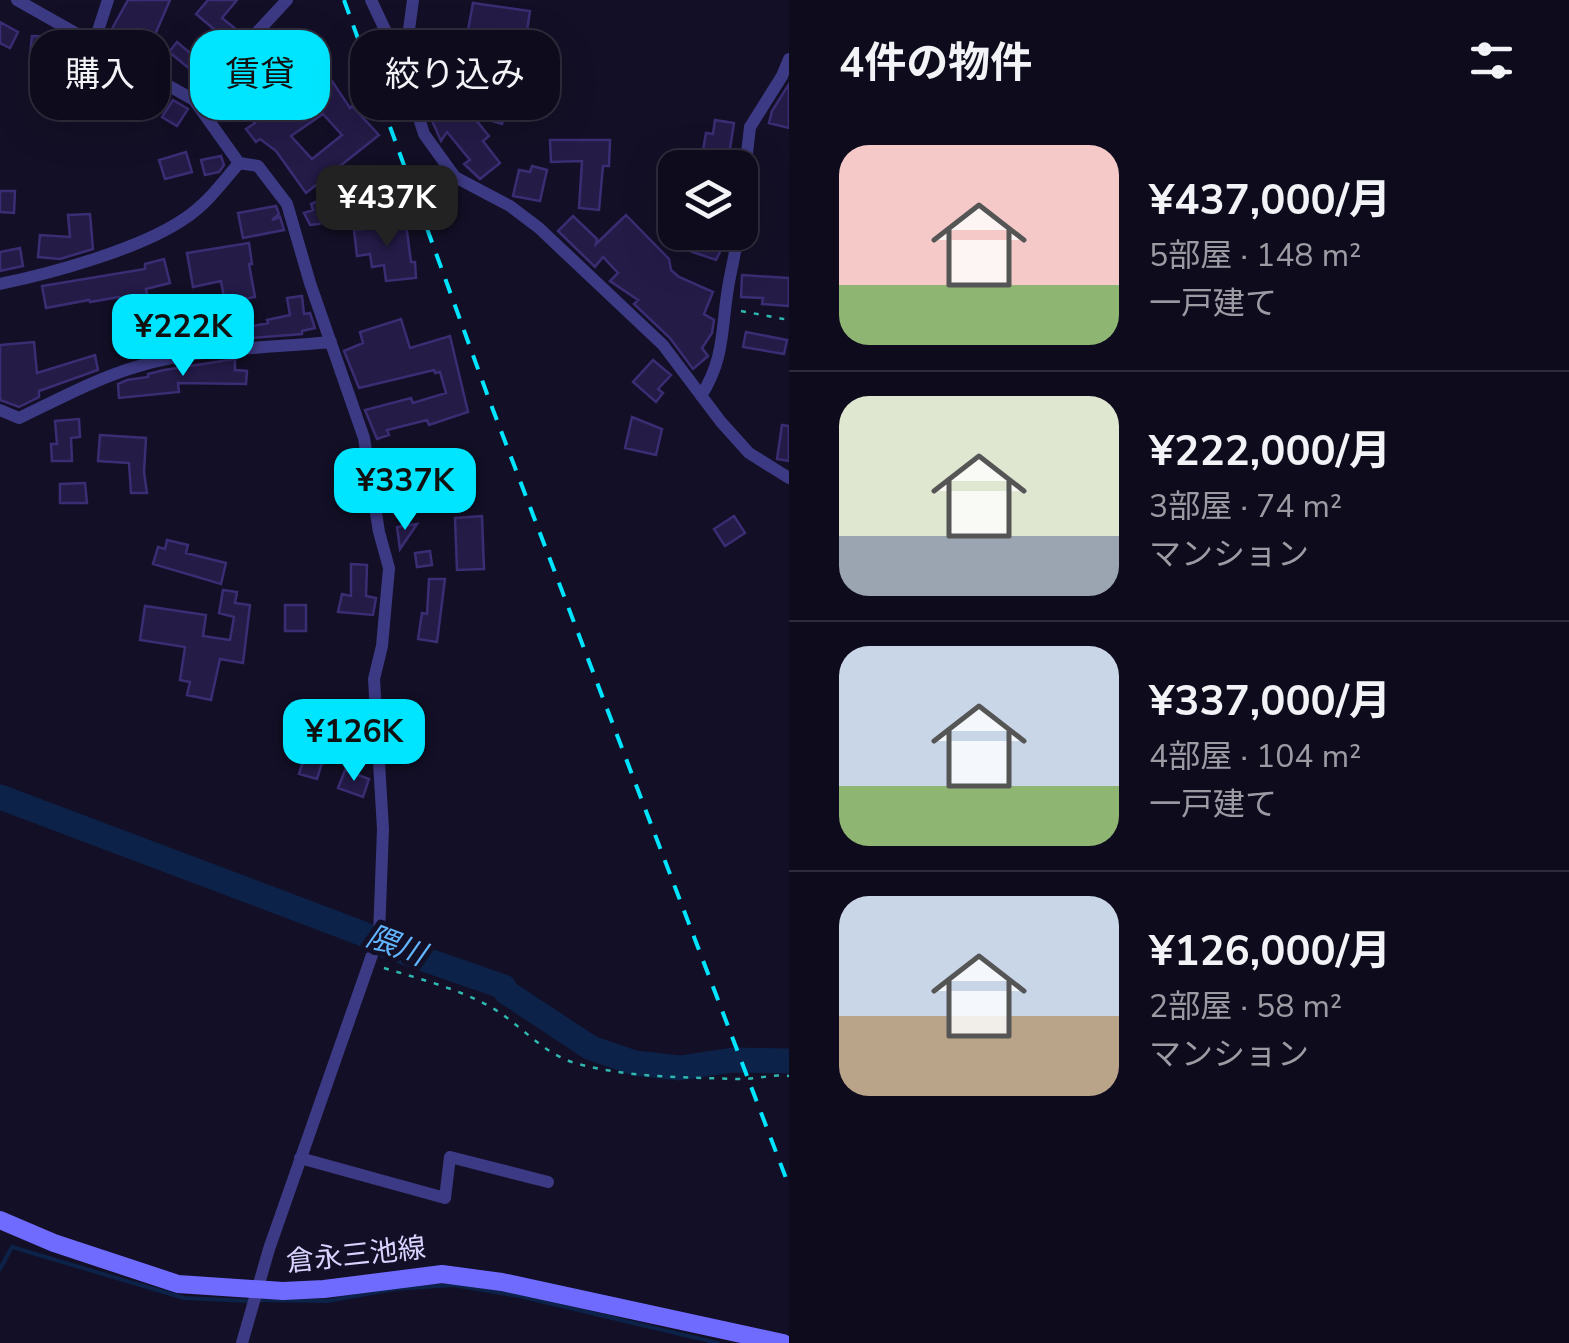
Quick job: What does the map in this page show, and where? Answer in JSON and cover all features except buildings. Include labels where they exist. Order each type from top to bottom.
[{"type":"main road","name":"倉永三池線","points":[[0,1220],[162,1280],[211,1288],[324,1290],[442,1274],[502,1282],[732,1337],[783,1343]]},
{"type":"street","points":[[17,0],[71,30]]},
{"type":"street","points":[[98,30],[108,0]]},
{"type":"street","points":[[258,30],[286,0]]},
{"type":"street","points":[[372,0],[386,30]]},
{"type":"street","points":[[409,30],[413,0]]},
{"type":"street","points":[[747,150],[750,127],[789,59]]},
{"type":"street","points":[[208,120],[239,163],[258,166],[287,204],[364,438],[379,532],[389,568],[382,646],[374,679],[382,829],[379,935],[269,1248],[242,1343]]},
{"type":"street","points":[[420,120],[424,134],[454,177],[510,206],[539,228],[663,346],[749,453],[789,478]]},
{"type":"street","points":[[0,284],[126,247],[182,221],[207,202],[239,163]]},
{"type":"street","points":[[700,396],[715,373],[725,334],[735,250]]},
{"type":"street","points":[[0,410],[19,418],[99,380],[142,365],[188,356],[331,342]]},
{"type":"street","points":[[300,1158],[445,1198],[450,1156],[548,1182]]},
{"type":"path","points":[[726,308],[789,320]]},
{"type":"path","points":[[368,963],[460,992],[500,1013],[529,1038],[571,1062],[666,1078],[705,1076],[738,1080],[770,1074],[789,1076]]},
{"type":"waterway","name":"隈川","points":[[0,797],[389,947],[504,987],[591,1048],[635,1063],[680,1068],[733,1060],[789,1061]]},
{"type":"waterway","points":[[0,1269],[12,1247],[184,1298],[249,1301]]},
{"type":"waterway","points":[[259,1300],[327,1301],[395,1289],[453,1285],[519,1296],[718,1343]]},
{"type":"railway","points":[[344,0],[490,402],[789,1186]]}]
